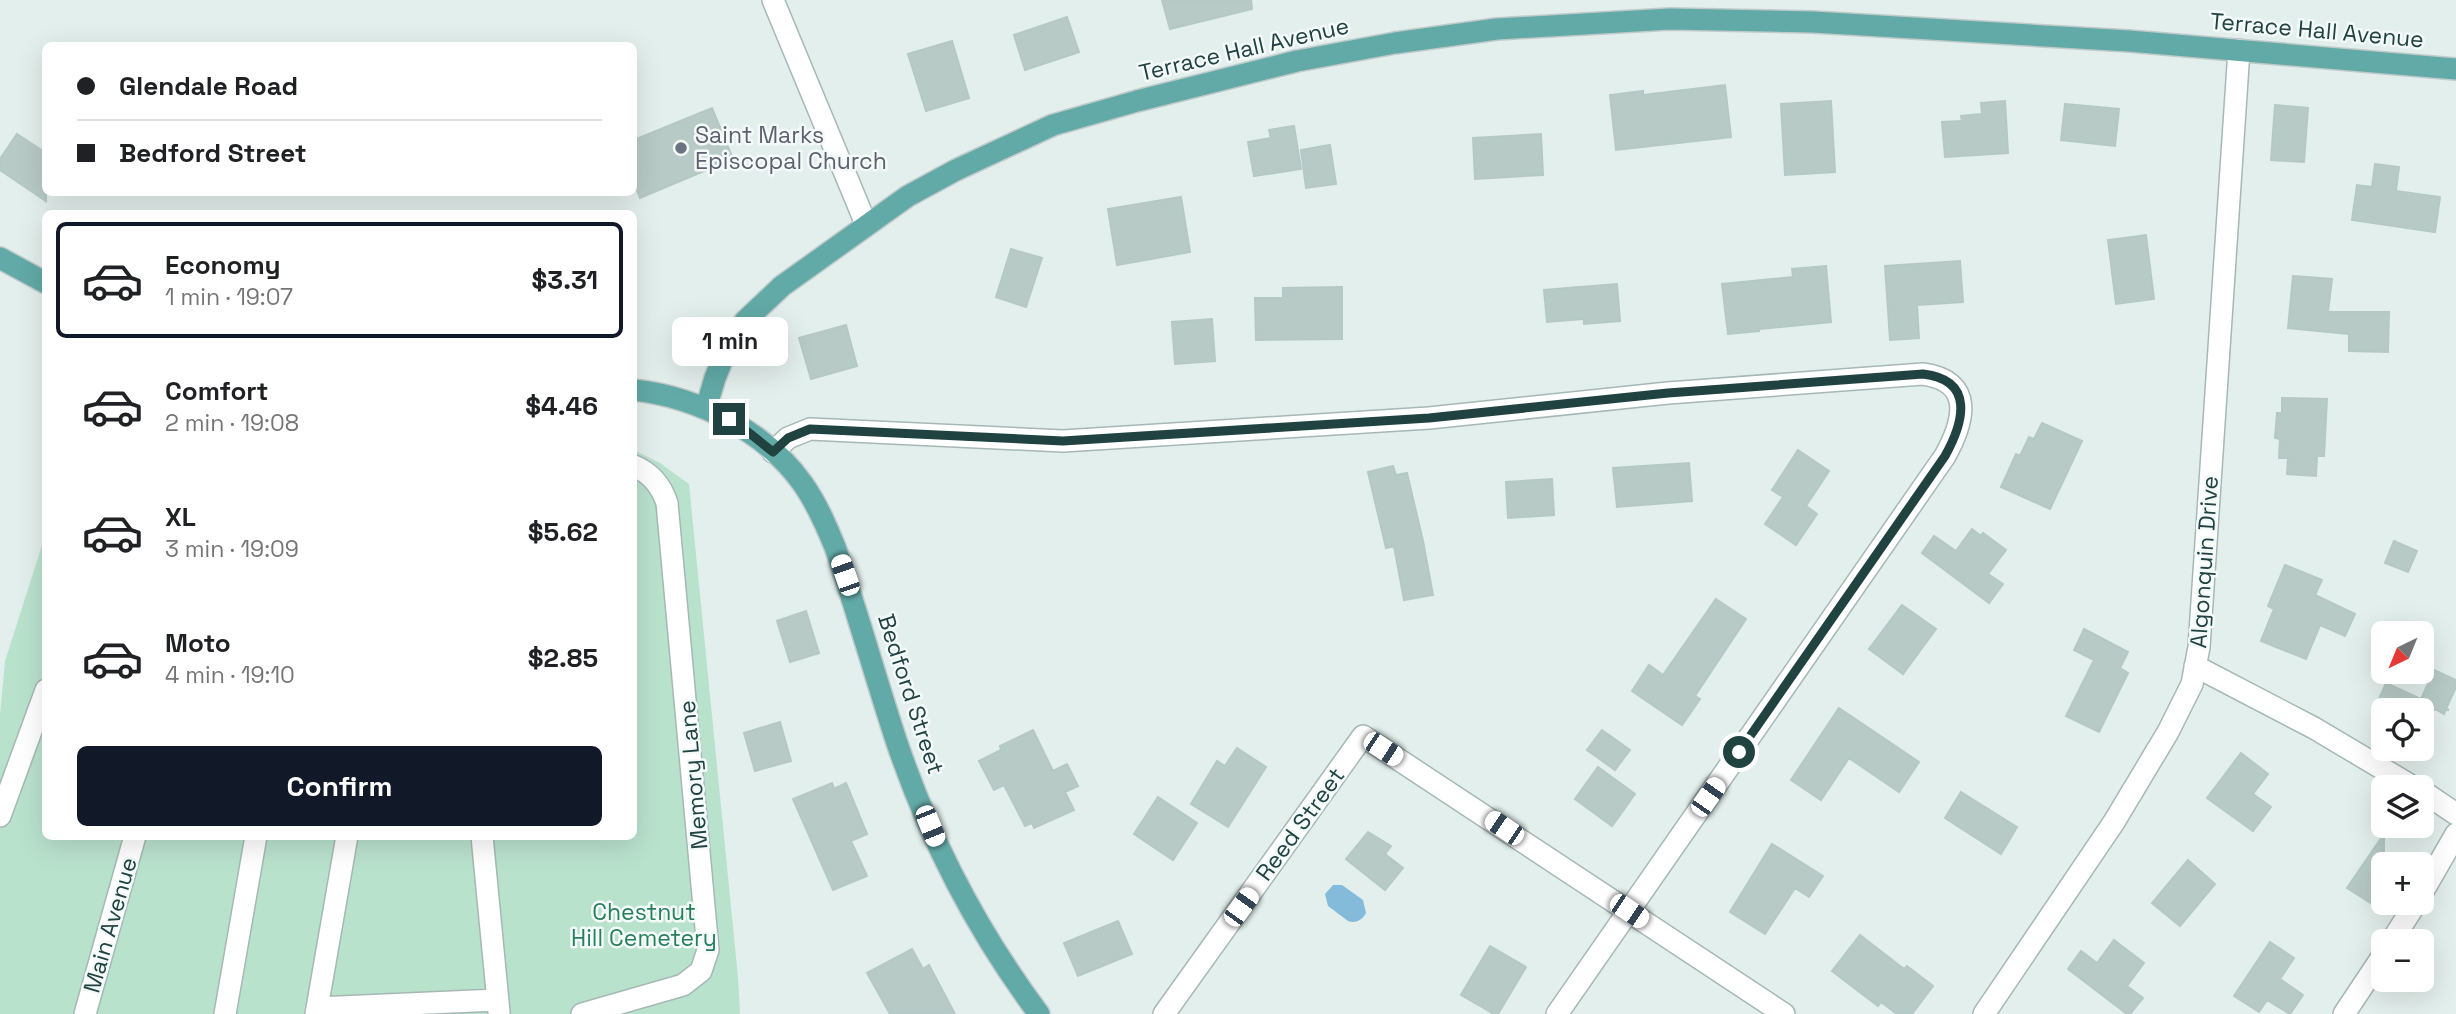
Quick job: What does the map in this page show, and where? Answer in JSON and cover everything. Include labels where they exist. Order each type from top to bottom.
[{"type":"main road","name":"Terrace Hall Avenue","points":[[706,408],[730,341],[745,321],[782,286],[908,196],[956,170],[1053,125],[1297,61],[1395,43],[1497,29],[1670,19],[1814,22],[2129,41],[2456,69]]},
{"type":"main road","points":[[0,258],[42,281]]},
{"type":"main road","name":"Bedford Street","points":[[637,391],[706,408],[748,432],[773,452],[802,483],[824,521],[835,547],[896,739],[939,848],[973,916],[1039,1014]]},
{"type":"street","points":[[773,0],[866,224]]},
{"type":"street","name":"Algonquin Drive","points":[[1984,1014],[2114,822],[2168,732],[2192,684],[2200,633],[2239,50]]},
{"type":"street","points":[[773,452],[788,438],[810,429],[1063,441],[1416,419],[1668,393],[1923,374],[1939,376],[1952,383],[1961,402],[1956,437],[1945,456],[1557,1014]]},
{"type":"street","name":"Memory Lane","points":[[582,1014],[683,985],[701,971],[708,950],[667,503],[659,484],[637,467]]},
{"type":"street","points":[[2195,666],[2315,728],[2393,775]]},
{"type":"street","points":[[0,816],[42,701]]},
{"type":"street","name":"Reed Street","points":[[1164,1014],[1363,736],[1629,911]]},
{"type":"street","points":[[2434,799],[2456,814]]},
{"type":"street","points":[[2434,872],[2456,834]]},
{"type":"street","name":"Main Avenue","points":[[85,1014],[134,840]]},
{"type":"street","points":[[225,1014],[255,840]]},
{"type":"street","points":[[346,840],[317,1011],[498,1007],[482,840]]},
{"type":"street","points":[[1629,911],[1784,1014]]},
{"type":"street","points":[[2344,1014],[2371,974]]},
{"type":"green space","name":"Chestnut Hill Cemetery","points":[[637,452],[660,463],[689,484],[740,1014],[0,1014],[0,715],[5,661],[42,545],[42,840],[637,840]]},
{"type":"water","points":[[1333,885],[1342,885],[1363,900],[1366,913],[1361,919],[1356,922],[1348,921],[1328,906],[1325,894]]},
{"type":"building","points":[[1162,0],[1251,0],[1252,9],[1170,29]]},
{"type":"building","points":[[1067,17],[1079,52],[1025,70],[1014,35]]},
{"type":"building","points":[[952,41],[969,98],[926,111],[908,54]]},
{"type":"building","points":[[1725,85],[1731,137],[1616,150],[1610,95],[1643,91],[1643,95]]},
{"type":"building","points":[[1831,101],[1835,172],[1785,175],[1781,104]]},
{"type":"building","points":[[2005,101],[2008,153],[1945,157],[1942,122],[1962,121],[1961,116],[1982,114],[1981,103]]},
{"type":"building","points":[[2065,104],[2119,109],[2115,146],[2061,140]]},
{"type":"building","points":[[2275,105],[2308,108],[2304,162],[2271,160]]},
{"type":"building","name":"Saint Marks Episcopal Church","points":[[712,108],[733,159],[640,198],[637,190],[637,139]]},
{"type":"building","points":[[1294,126],[1301,169],[1254,176],[1248,142],[1271,138],[1269,130]]},
{"type":"building","points":[[17,134],[42,150],[42,196],[46,196],[46,201],[0,170],[0,159]]},
{"type":"building","points":[[1541,134],[1543,175],[1475,179],[1473,138]]},
{"type":"building","points":[[1330,145],[1336,184],[1306,188],[1301,150]]},
{"type":"building","points":[[2375,164],[2399,167],[2396,191],[2440,197],[2435,232],[2352,220],[2357,185],[2372,187]]},
{"type":"building","points":[[1181,197],[1190,252],[1117,265],[1108,209]]},
{"type":"building","points":[[2146,235],[2154,299],[2116,304],[2108,240]]},
{"type":"building","points":[[1011,249],[1042,258],[1026,307],[996,297]]},
{"type":"building","points":[[1960,261],[1963,302],[1917,305],[1919,338],[1890,340],[1885,266]]},
{"type":"building","points":[[1826,266],[1831,322],[1728,334],[1722,284],[1793,277],[1792,269]]},
{"type":"building","points":[[2293,276],[2332,279],[2328,312],[2389,312],[2388,352],[2349,351],[2349,334],[2288,328]]},
{"type":"building","points":[[1617,284],[1620,321],[1584,324],[1584,319],[1547,322],[1544,290]]},
{"type":"building","points":[[1342,287],[1342,339],[1256,340],[1255,298],[1283,298],[1283,288]]},
{"type":"building","points":[[1212,319],[1215,361],[1175,364],[1172,322]]},
{"type":"building","points":[[846,325],[857,366],[811,379],[799,338]]},
{"type":"building","points":[[2282,398],[2327,399],[2324,456],[2317,456],[2316,476],[2287,474],[2288,458],[2279,458],[2280,439],[2275,438],[2277,413],[2282,413]]},
{"type":"building","points":[[2042,423],[2082,441],[2050,509],[2001,487],[2016,454],[2020,456],[2029,437],[2034,439]]},
{"type":"building","points":[[1798,450],[1829,471],[1806,506],[1817,514],[1796,545],[1765,524],[1783,497],[1772,490]]},
{"type":"building","points":[[1689,463],[1692,501],[1617,507],[1613,468]]},
{"type":"building","points":[[1393,466],[1396,475],[1407,473],[1433,595],[1404,600],[1394,546],[1386,548],[1368,472]]},
{"type":"building","points":[[1552,479],[1554,515],[1508,518],[1506,482]]},
{"type":"building","points":[[1972,529],[1981,536],[1983,533],[2006,550],[1988,574],[2003,584],[1989,603],[1922,553],[1934,536],[1956,551]]},
{"type":"building","points":[[2394,541],[2417,551],[2408,572],[2385,563]]},
{"type":"building","points":[[2285,565],[2322,580],[2315,595],[2355,614],[2345,636],[2320,625],[2306,659],[2261,641],[2274,609],[2268,606]]},
{"type":"building","points":[[1716,599],[1746,619],[1695,696],[1700,699],[1682,725],[1632,691],[1649,665],[1663,675]]},
{"type":"building","points":[[1902,605],[1936,629],[1903,674],[1869,649]]},
{"type":"building","points":[[806,611],[819,653],[790,662],[777,621]]},
{"type":"building","points":[[2084,629],[2128,652],[2120,668],[2128,673],[2099,732],[2066,716],[2094,660],[2074,650]]},
{"type":"building","points":[[2434,670],[2456,680],[2456,687],[2446,709],[2449,710],[2444,714],[2434,710],[2434,698],[2421,698],[2428,684],[2434,684]]},
{"type":"building","points":[[2386,684],[2419,698],[2379,698]]},
{"type":"building","points":[[1839,708],[1919,762],[1899,792],[1849,758],[1821,800],[1791,780]]},
{"type":"building","points":[[780,722],[791,761],[755,771],[744,733]]},
{"type":"building","points":[[1033,730],[1053,771],[1067,764],[1078,786],[1065,792],[1074,810],[1034,828],[1032,823],[1025,826],[1004,785],[994,790],[979,761],[1001,750],[1000,746]]},
{"type":"building","points":[[1602,730],[1630,750],[1615,770],[1587,750]]},
{"type":"building","points":[[1237,748],[1266,767],[1228,827],[1191,804],[1217,761],[1225,766]]},
{"type":"building","points":[[2241,753],[2268,774],[2253,794],[2271,807],[2253,831],[2207,798]]},
{"type":"building","points":[[1598,767],[1635,794],[1612,826],[1575,799]]},
{"type":"building","points":[[832,783],[834,789],[846,783],[867,834],[851,841],[867,876],[833,890],[793,799]]},
{"type":"building","points":[[1961,792],[2017,827],[2001,854],[1945,818]]},
{"type":"building","points":[[1158,797],[1197,823],[1173,860],[1134,834]]},
{"type":"building","points":[[1368,832],[1391,846],[1385,854],[1403,868],[1385,890],[1346,859]]},
{"type":"building","points":[[2381,838],[2384,838],[2384,852],[2372,852]]},
{"type":"building","points":[[1772,844],[1823,876],[1809,897],[1795,888],[1765,934],[1730,912]]},
{"type":"building","points":[[2371,853],[2371,903],[2347,888]]},
{"type":"building","points":[[2188,860],[2215,884],[2180,926],[2152,903]]},
{"type":"building","points":[[1118,921],[1132,954],[1078,976],[1064,943]]},
{"type":"building","points":[[1860,935],[1904,969],[1907,966],[1933,986],[1912,1014],[1897,1014],[1881,1002],[1878,1006],[1832,971]]},
{"type":"building","points":[[2114,940],[2144,963],[2127,986],[2143,998],[2130,1014],[2068,969],[2081,951],[2097,963]]},
{"type":"building","points":[[2270,942],[2294,958],[2280,979],[2303,995],[2290,1014],[2267,1000],[2259,1012],[2234,996]]},
{"type":"building","points":[[1490,946],[1526,967],[1498,1014],[1461,995]]},
{"type":"building","points":[[912,949],[923,969],[929,965],[955,1014],[890,1014],[867,973]]},
{"type":"place","name":"Saint Marks Episcopal Church","points":[[681,148]]},
{"type":"route","points":[[729,419],[773,452],[788,438],[802,431],[818,428],[1063,441],[1429,418],[1668,393],[1923,374],[1939,376],[1952,383],[1961,402],[1956,437],[1739,752]]}]
